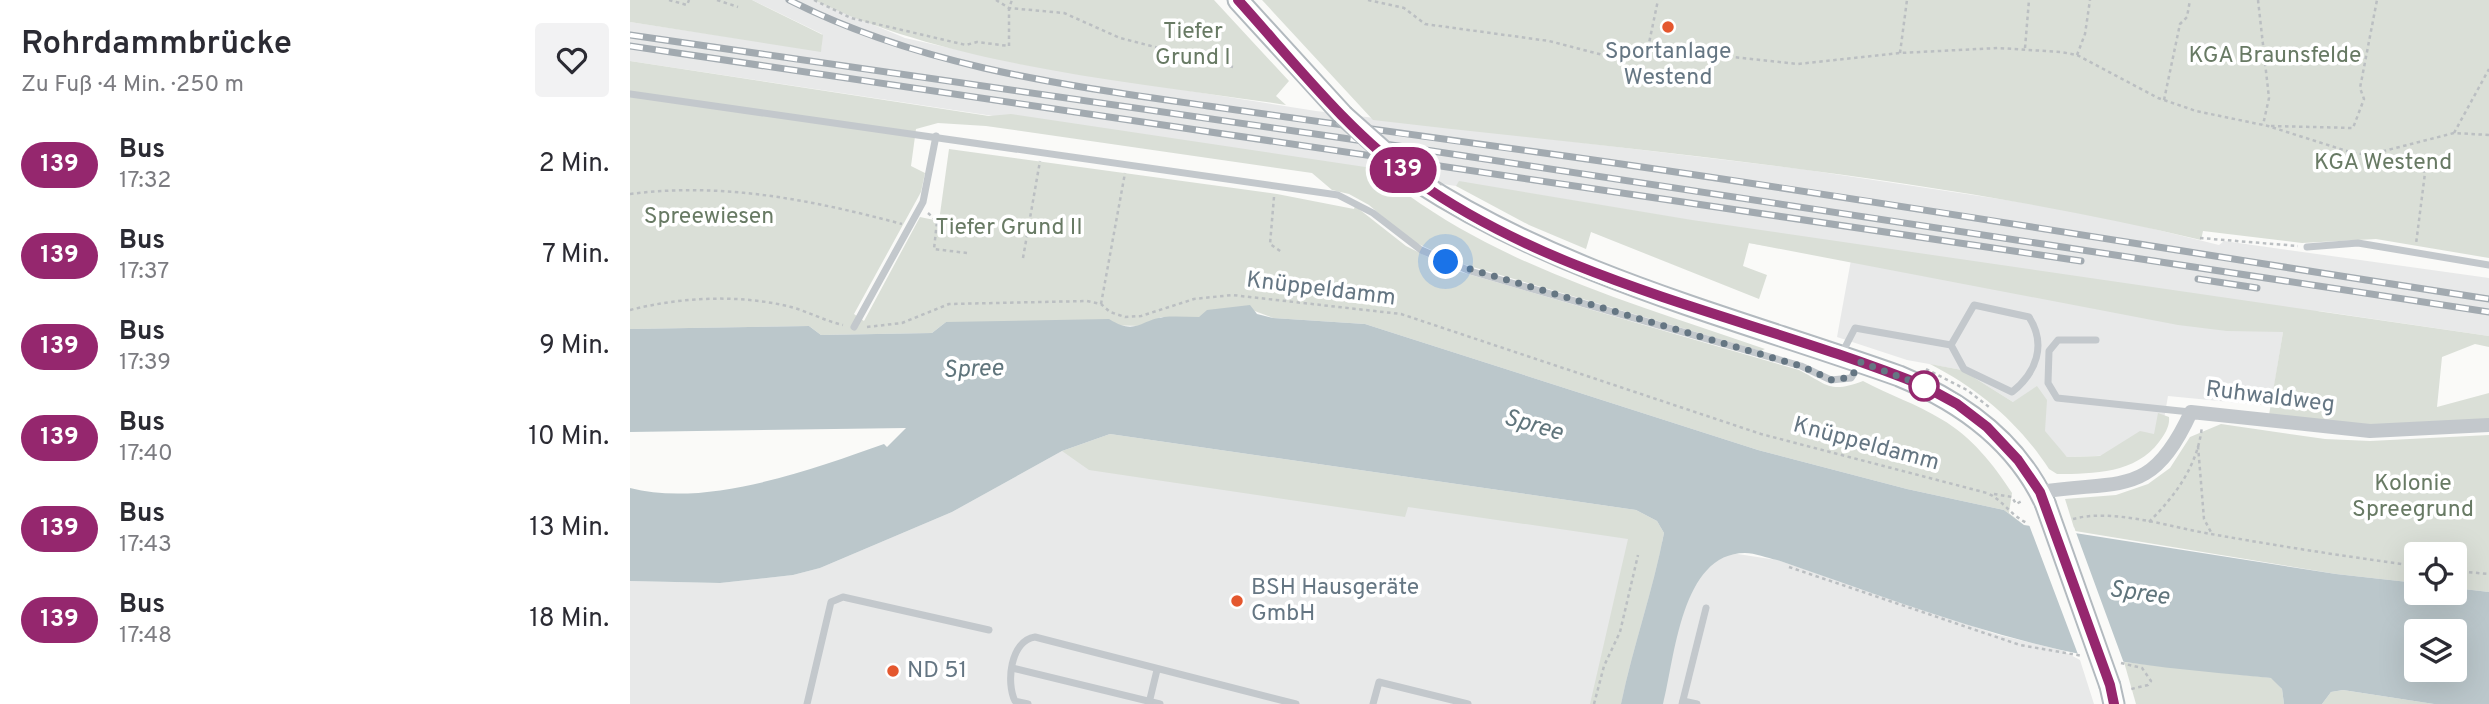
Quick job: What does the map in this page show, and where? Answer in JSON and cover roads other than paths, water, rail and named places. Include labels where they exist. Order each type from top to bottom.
[{"type":"main road","points":[[1238,0],[1343,115],[1417,181],[1484,222],[1539,249],[1861,362],[1940,393],[1971,414],[2018,460],[2042,498],[2112,695]]},
{"type":"street","name":"Ruhwaldweg","points":[[2042,498],[2125,483],[2146,475],[2163,463],[2177,443],[2191,412],[2370,431],[2489,425]]},
{"type":"lane","points":[[630,94],[1338,195],[1355,202],[1421,250],[1470,271],[1801,366],[1832,380],[1851,377],[1861,362]]},
{"type":"lane","points":[[855,327],[919,207],[936,136]]},
{"type":"lane","points":[[2307,247],[2358,243],[2489,265]]},
{"type":"lane","points":[[1974,304],[2029,317],[2037,330],[2037,357],[2029,379],[2012,392],[1964,369],[1951,345],[1974,304]]},
{"type":"lane","points":[[1841,355],[1855,328],[1951,345]]},
{"type":"lane","points":[[2096,340],[2059,340],[2049,351],[2048,383],[2057,398],[2191,412]]},
{"type":"lane","points":[[807,704],[831,602],[843,597],[989,630]]},
{"type":"lane","points":[[1697,704],[1683,702],[1706,608]]},
{"type":"lane","points":[[1028,704],[1015,701],[1010,691],[1012,668],[1016,652],[1028,638],[1035,637],[1296,704]]},
{"type":"lane","points":[[1012,668],[1160,704]]},
{"type":"lane","points":[[1149,703],[1157,670]]},
{"type":"lane","points":[[1373,704],[1379,682],[1468,704]]},
{"type":"water","name":"Spree","points":[[1250,305],[1257,314],[1273,318],[1365,324],[1758,450],[1907,489],[2004,510],[2024,525],[2336,574],[2404,582],[2404,605],[2467,605],[2467,589],[2489,592],[2489,704],[2434,704],[2343,690],[2331,692],[2322,704],[2284,704],[2282,689],[2271,678],[2139,664],[2061,650],[1953,620],[1777,560],[1745,553],[1724,558],[1707,570],[1694,589],[1677,636],[1663,704],[1621,704],[1664,533],[1657,521],[1636,510],[1110,434],[1062,451],[952,512],[820,568],[793,575],[720,583],[630,581],[630,488],[660,493],[691,493],[758,483],[792,475],[884,444],[887,447],[906,428],[630,432],[630,329],[809,326],[821,335],[932,333],[946,322],[1109,319],[1132,327],[1164,317],[1199,317],[1207,310]]},
{"type":"railway","points":[[789,0],[890,42],[994,70],[1047,81],[1781,188],[2489,299]]},
{"type":"railway","points":[[630,35],[1419,149],[2489,312]]},
{"type":"railway","points":[[630,46],[2081,261]]},
{"type":"railway","points":[[2198,279],[2257,288]]},
{"type":"place","name":"Sportanlage Westend","points":[[1668,27]]},
{"type":"place","name":"BSH Hausgeräte GmbH","points":[[1237,601]]},
{"type":"place","name":"ND 51","points":[[893,671]]},
{"type":"park label","name":"Tiefer Grund I","points":[[1193,45]]},
{"type":"park label","name":"KGA Braunsfelde","points":[[2275,56]]},
{"type":"park label","name":"KGA Westend","points":[[2383,163]]},
{"type":"park label","name":"Spreewiesen","points":[[709,217]]},
{"type":"park label","name":"Tiefer Grund II","points":[[1009,228]]},
{"type":"park label","name":"Kolonie Spreegrund","points":[[2413,497]]}]
